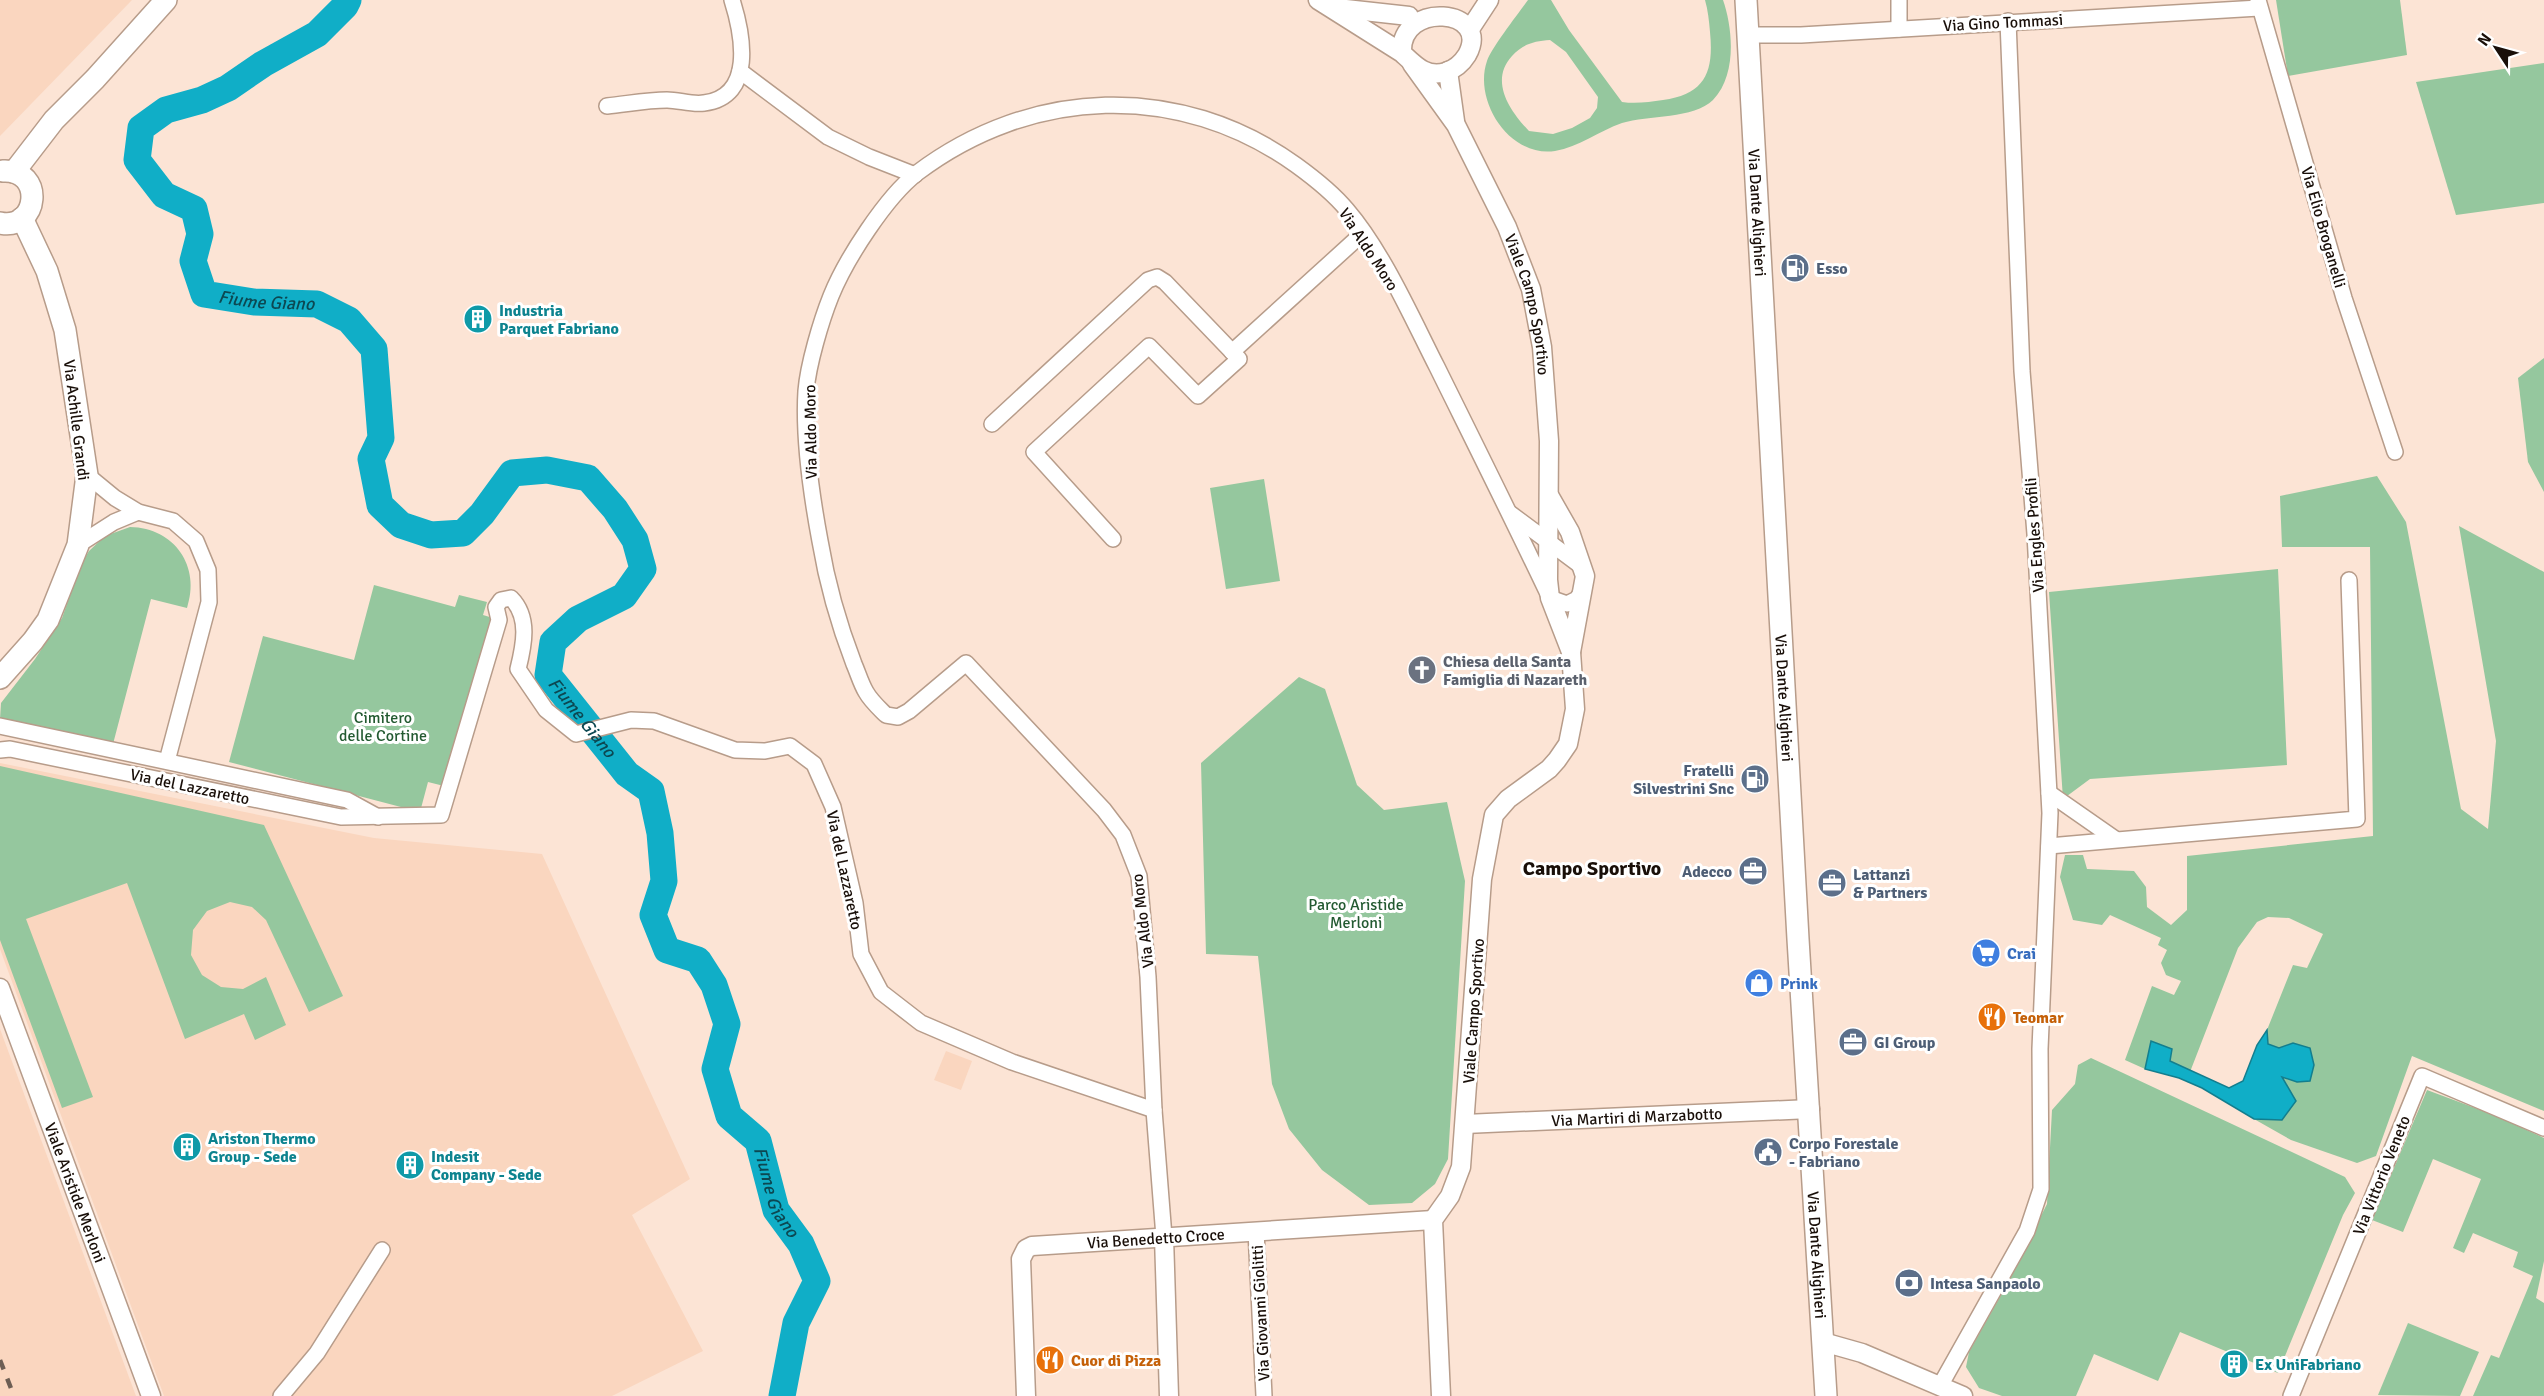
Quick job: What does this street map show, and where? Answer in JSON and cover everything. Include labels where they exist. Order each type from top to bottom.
[{"type":"main road","points":[[0,223],[14,222],[22,218],[28,212],[33,197],[27,181],[7,171],[166,0]]},
{"type":"main road","name":"Via Dante Alighieri","points":[[1744,3],[1748,35],[1798,939],[1826,1396]]},
{"type":"main road","name":"Via Achille Grandi","points":[[0,678],[33,641],[48,620],[78,545],[87,475],[65,330],[47,271],[22,218]]},
{"type":"street","points":[[607,106],[668,100],[703,104],[724,98],[737,84],[740,71],[740,24],[732,0]]},
{"type":"street","points":[[1470,29],[1489,0]]},
{"type":"street","points":[[1899,0],[1899,29]]},
{"type":"street","points":[[1324,4],[1407,59],[1432,73],[1448,71],[1462,62],[1471,41],[1470,29],[1458,12],[1446,2],[1425,6],[1409,16],[1401,36],[1407,59]]},
{"type":"street","points":[[1324,4],[1409,16]]},
{"type":"street","name":"Via Gino Tommasi","points":[[1748,35],[1801,35],[2258,4]]},
{"type":"street","name":"Via Elio Broganelli","points":[[2258,4],[2344,298],[2395,452]]},
{"type":"street","name":"Via Engles Profili","points":[[1940,1386],[2027,1231],[2041,1189],[2040,1049],[2049,846],[2049,793],[2035,534],[2022,371],[2008,21]]},
{"type":"street","name":"Viale Campo Sportivo","points":[[1407,59],[1456,125],[1507,227],[1531,289],[1542,347],[1549,441],[1550,497],[1547,568],[1551,598],[1571,652]]},
{"type":"street","points":[[740,71],[828,137],[869,157],[915,175]]},
{"type":"street","name":"Viale Campo Sportivo","points":[[1448,71],[1456,125]]},
{"type":"street","name":"Via Aldo Moro","points":[[1164,1237],[1154,1110],[1148,977],[1139,876],[1123,835],[1104,810],[966,663],[909,711],[898,717],[886,715],[865,692],[841,630],[822,556],[812,501],[806,389],[831,295],[857,248],[894,195],[915,175],[968,139],[1027,116],[1083,106],[1137,104],[1185,113],[1225,126],[1267,144],[1311,176],[1347,210],[1363,233],[1410,315],[1551,598]]},
{"type":"street","points":[[1232,352],[1363,233]]},
{"type":"street","points":[[992,424],[1148,280],[1157,277],[1165,282],[1239,359],[1198,396],[1149,346],[1034,452],[1113,539]]},
{"type":"street","name":"Via del Lazzaretto","points":[[87,475],[115,498],[138,512],[173,521],[196,541],[208,570],[208,602],[167,761]]},
{"type":"street","name":"Viale Campo Sportivo","points":[[1433,1220],[1450,1196],[1461,1167],[1482,879],[1494,814],[1508,799],[1550,769],[1568,744],[1575,709],[1571,652],[1585,576],[1570,532],[1550,497]]},
{"type":"street","points":[[78,545],[114,522],[138,512]]},
{"type":"street","name":"Via Aldo Moro","points":[[1509,512],[1548,541]]},
{"type":"street","points":[[1548,541],[1581,566]]},
{"type":"street","points":[[2049,846],[2357,819],[2349,580]]},
{"type":"street","points":[[1551,598],[1567,604],[1577,599],[1583,590]]},
{"type":"street","name":"Via del Lazzaretto","points":[[0,750],[10,749],[341,817],[441,815],[499,620],[496,607],[501,600],[511,598],[518,605],[524,624],[523,647],[518,669],[546,710],[576,734],[631,720],[654,721],[735,750],[765,751],[790,746],[814,764],[833,807],[855,903],[861,954],[881,992],[921,1023],[1012,1062],[1154,1110]]},
{"type":"street","name":"Via del Lazzaretto","points":[[0,726],[347,800],[381,818]]},
{"type":"street","points":[[2049,793],[2115,839]]},
{"type":"street","name":"Viale Aristide Merloni","points":[[0,988],[151,1396]]},
{"type":"street","name":"Via Vittorio Veneto","points":[[2290,1396],[2422,1076],[2544,1128]]},
{"type":"street","name":"Via Martiri di Marzabotto","points":[[1465,1124],[1810,1109]]},
{"type":"street","points":[[1433,1220],[1441,1396]]},
{"type":"street","name":"Via Benedetto Croce","points":[[1026,1396],[1021,1259],[1026,1249],[1062,1243],[1433,1220]]},
{"type":"street","name":"Via Giovanni Giolitti","points":[[1256,1231],[1264,1396]]},
{"type":"street","points":[[1164,1237],[1169,1396]]},
{"type":"street","points":[[281,1396],[317,1353],[382,1250]]},
{"type":"street","points":[[1823,1342],[1862,1353],[1963,1396]]},
{"type":"shaded area","points":[[0,0],[132,0],[0,136]]},
{"type":"shaded area","points":[[0,763],[374,838],[542,854],[690,1179],[632,1215],[703,1351],[612,1396],[164,1396],[0,949]]},
{"type":"shaded area","points":[[0,1029],[136,1396],[0,1396]]},
{"type":"shaded area","points":[[946,1051],[972,1061],[961,1090],[934,1080]]},
{"type":"green space","points":[[1528,0],[1551,0],[1569,30],[1622,102],[1637,103],[1677,97],[1689,92],[1704,79],[1708,70],[1711,46],[1705,0],[1723,0],[1729,24],[1731,52],[1721,90],[1705,106],[1683,114],[1622,123],[1564,149],[1539,151],[1523,146],[1499,124],[1490,109],[1485,93],[1484,77],[1490,55]],"holes":[[[1550,40],[1566,52],[1598,97],[1597,108],[1590,118],[1572,128],[1553,134],[1529,131],[1515,114],[1505,95],[1502,85],[1505,66],[1516,52],[1534,42]]]},
{"type":"green space","points":[[2276,0],[2400,0],[2407,55],[2288,76]]},
{"type":"green space","points":[[2544,63],[2544,203],[2456,215],[2416,82]]},
{"type":"green space","points":[[2544,358],[2544,492],[2528,462],[2518,378]]},
{"type":"green space","points":[[2377,476],[2406,522],[2461,809],[2488,829],[2496,741],[2459,526],[2544,572],[2544,1111],[2412,1056],[2376,1156],[2357,1163],[2291,1140],[2254,1119],[2282,1120],[2281,1076],[2293,1043],[2279,1048],[2268,1044],[2267,1030],[2293,965],[2307,968],[2323,934],[2289,918],[2268,917],[2257,922],[2238,948],[2190,1072],[2170,1061],[2151,1041],[2145,1069],[2125,1060],[2152,986],[2174,995],[2181,981],[2166,975],[2161,963],[2167,950],[2158,945],[2161,938],[2110,915],[2102,925],[2073,920],[2060,877],[2065,855],[2083,855],[2087,869],[2134,871],[2146,887],[2147,907],[2171,925],[2187,910],[2187,856],[2373,836],[2370,547],[2282,547],[2280,496]]},
{"type":"green space","points":[[1264,479],[1280,581],[1226,589],[1210,488]]},
{"type":"green space","points":[[130,527],[160,534],[172,542],[181,552],[187,565],[190,593],[187,608],[151,599],[113,744],[0,719],[1,703],[35,659],[62,618],[81,564],[89,551],[105,536]]},
{"type":"green space","points":[[2278,569],[2287,765],[2090,779],[2063,799],[2049,592]]},
{"type":"green space","name":"Cimitero delle Cortine","points":[[374,585],[455,607],[459,595],[487,602],[483,615],[493,618],[448,787],[428,782],[420,812],[229,762],[263,636],[354,660]]},
{"type":"green space","name":"Parco Aristide Merloni","points":[[1299,677],[1325,689],[1357,785],[1384,810],[1447,802],[1465,881],[1448,1159],[1435,1184],[1412,1203],[1369,1205],[1322,1170],[1289,1129],[1272,1084],[1258,956],[1206,954],[1201,763]]},
{"type":"green space","points":[[0,766],[264,825],[343,996],[309,1012],[266,920],[252,907],[230,902],[207,911],[193,930],[191,955],[202,975],[221,987],[243,989],[266,977],[286,1025],[255,1040],[244,1014],[185,1039],[127,883],[26,919],[93,1097],[62,1108],[0,940]]},
{"type":"green space","points":[[2091,1058],[2345,1177],[2355,1193],[2343,1215],[2278,1373],[2180,1332],[2158,1381],[2094,1354],[2076,1396],[2002,1396],[1979,1388],[1966,1367],[1969,1352],[2047,1204],[2052,1110],[2075,1084],[2078,1065]]},
{"type":"green space","points":[[2427,1090],[2494,1115],[2544,1138],[2544,1261],[2536,1298],[2544,1303],[2544,1396],[2473,1396],[2491,1355],[2499,1358],[2533,1276],[2513,1267],[2518,1252],[2473,1233],[2464,1253],[2453,1248],[2481,1179],[2433,1159],[2403,1232],[2372,1220]]},
{"type":"green space","points":[[2408,1323],[2479,1352],[2460,1396],[2378,1395]]},
{"type":"water","points":[[2267,1030],[2268,1044],[2279,1048],[2293,1043],[2310,1048],[2314,1065],[2310,1081],[2297,1082],[2282,1077],[2296,1101],[2282,1120],[2254,1119],[2202,1088],[2179,1078],[2145,1069],[2151,1041],[2172,1049],[2170,1061],[2229,1088],[2243,1081],[2257,1045]]},
{"type":"waterway","name":"Fiume Giano","points":[[348,0],[345,6],[317,34],[263,64],[228,88],[202,100],[166,110],[141,128],[137,160],[164,195],[194,209],[200,234],[193,261],[204,294],[254,302],[317,304],[349,320],[374,349],[381,438],[371,459],[380,505],[401,525],[431,535],[463,533],[482,514],[512,473],[547,470],[588,478],[615,509],[635,540],[643,569],[624,596],[578,619],[553,642],[548,675],[627,774],[651,791],[660,833],[664,881],[653,915],[667,950],[698,960],[714,985],[727,1024],[715,1069],[729,1116],[758,1141],[776,1210],[801,1244],[817,1281],[796,1323],[782,1396]]},
{"type":"railway","points":[[0,1360],[14,1396]]},
{"type":"place","name":"Esso","points":[[1795,268]]},
{"type":"place","name":"Industria Parquet Fabriano","points":[[478,319]]},
{"type":"place","name":"Chiesa della Santa Famiglia di Nazareth","points":[[1422,670]]},
{"type":"place","name":"Fratelli Silvestrini Snc","points":[[1755,779]]},
{"type":"place","name":"Adecco","points":[[1753,871]]},
{"type":"place","name":"Lattanzi & Partners","points":[[1832,883]]},
{"type":"place","name":"Crai","points":[[1986,953]]},
{"type":"place","name":"Prink","points":[[1759,983]]},
{"type":"place","name":"Teomar","points":[[1992,1017]]},
{"type":"place","name":"GI Group","points":[[1853,1042]]},
{"type":"place","name":"Ariston Thermo Group - Sede","points":[[187,1147]]},
{"type":"place","name":"Corpo Forestale - Fabriano","points":[[1768,1152]]},
{"type":"place","name":"Indesit Company - Sede","points":[[410,1165]]},
{"type":"place","name":"Intesa Sanpaolo","points":[[1909,1283]]},
{"type":"place","name":"Cuor di Pizza","points":[[1050,1360]]},
{"type":"place","name":"Ex UniFabriano","points":[[2234,1364]]},
{"type":"district","name":"Campo Sportivo","points":[[1592,868]]}]
